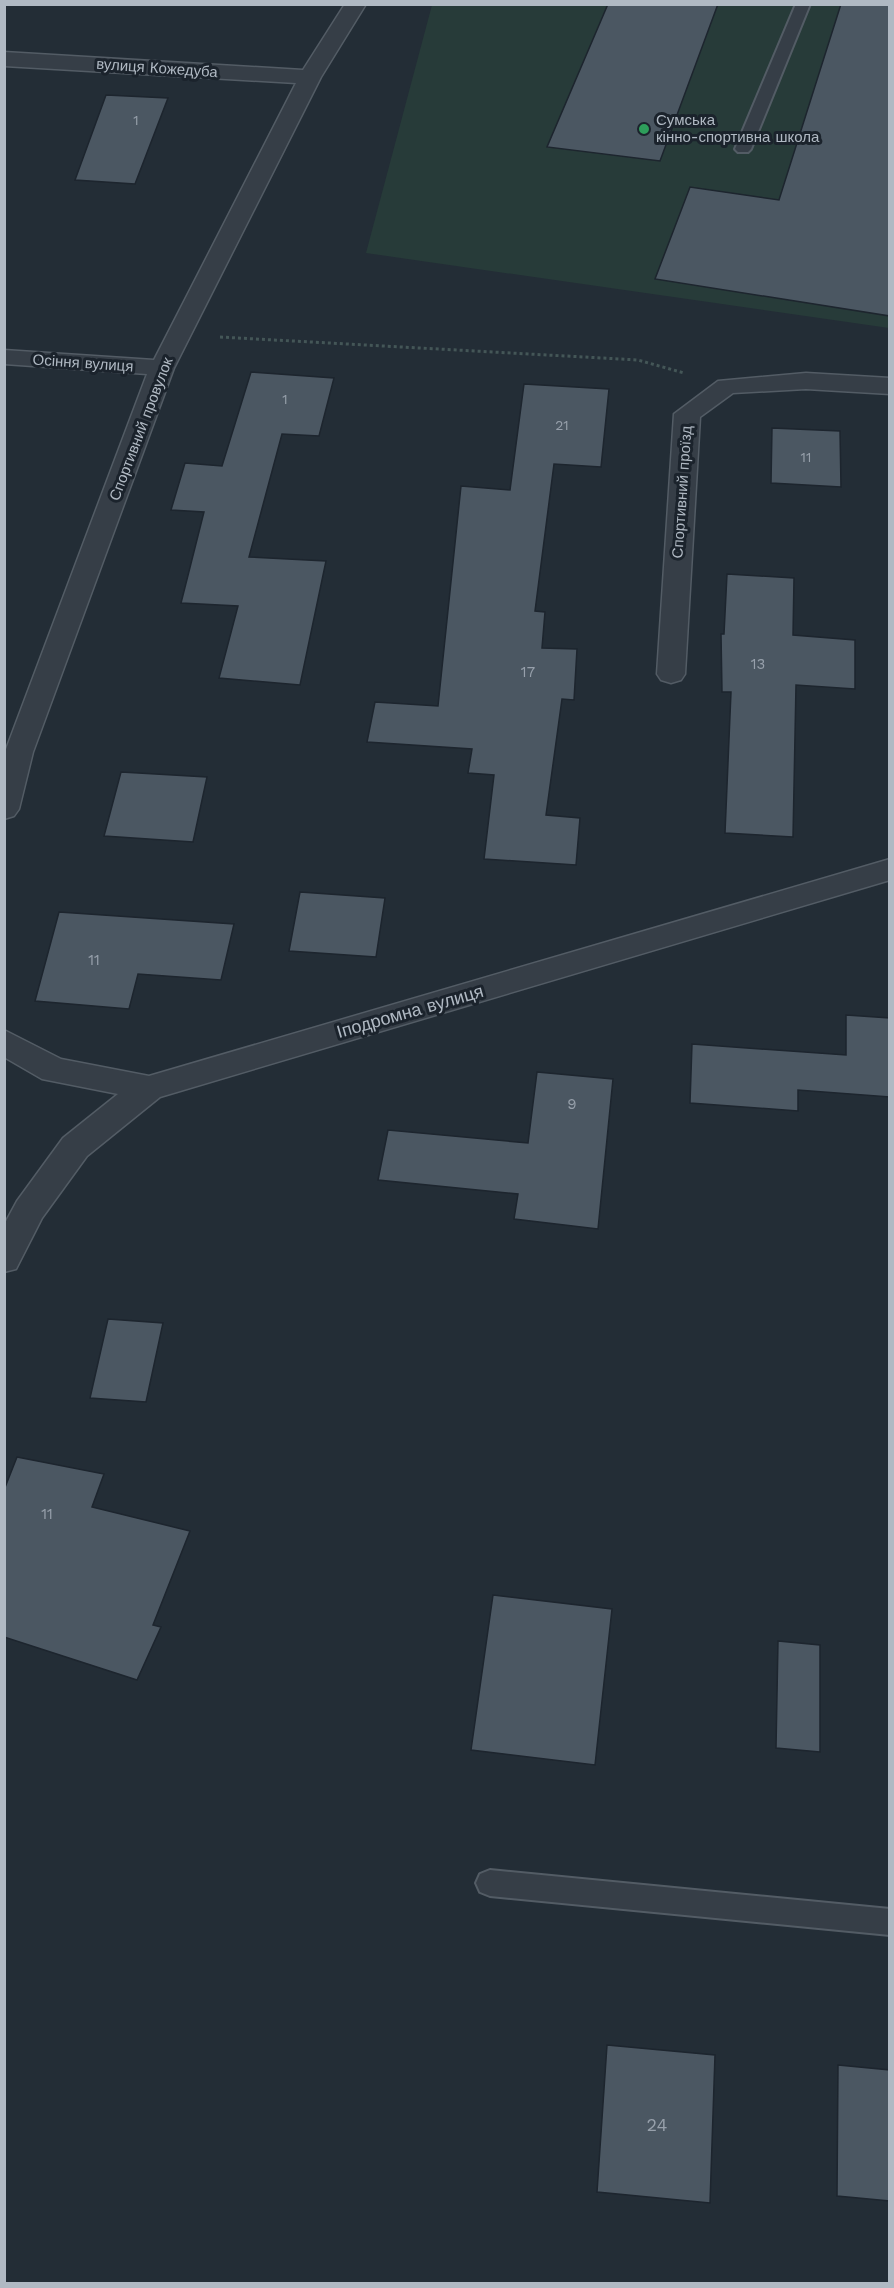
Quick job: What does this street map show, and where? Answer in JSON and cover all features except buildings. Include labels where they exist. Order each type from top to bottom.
[{"type":"street","name":"Спортивний провулок","points":[[4,809],[12,751],[162,368],[310,77],[356,4]]},
{"type":"street","name":"вулиця Кожедуба","points":[[4,59],[310,77]]},
{"type":"street","name":"Осіння вулиця","points":[[4,357],[162,368]]},
{"type":"street","points":[[727,386],[806,381],[890,386]]},
{"type":"street","name":"Спортивний проїзд","points":[[671,674],[687,414],[727,386]]},
{"type":"street","name":"Іподромна вулиця","points":[[4,1259],[29,1210],[75,1147],[149,1088],[890,869]]},
{"type":"street","points":[[4,1042],[53,1071],[149,1088]]},
{"type":"lane","points":[[743,149],[803,4]]},
{"type":"lane","points":[[490,1883],[890,1922]]},
{"type":"path","points":[[179,335],[638,360],[727,386]]},
{"type":"green space","name":"Сумська кінно-спортивна школа","points":[[432,5],[889,5],[889,328],[366,253]]},
{"type":"place","name":"Сумська кінно-спортивна школа","points":[[644,129]]}]
